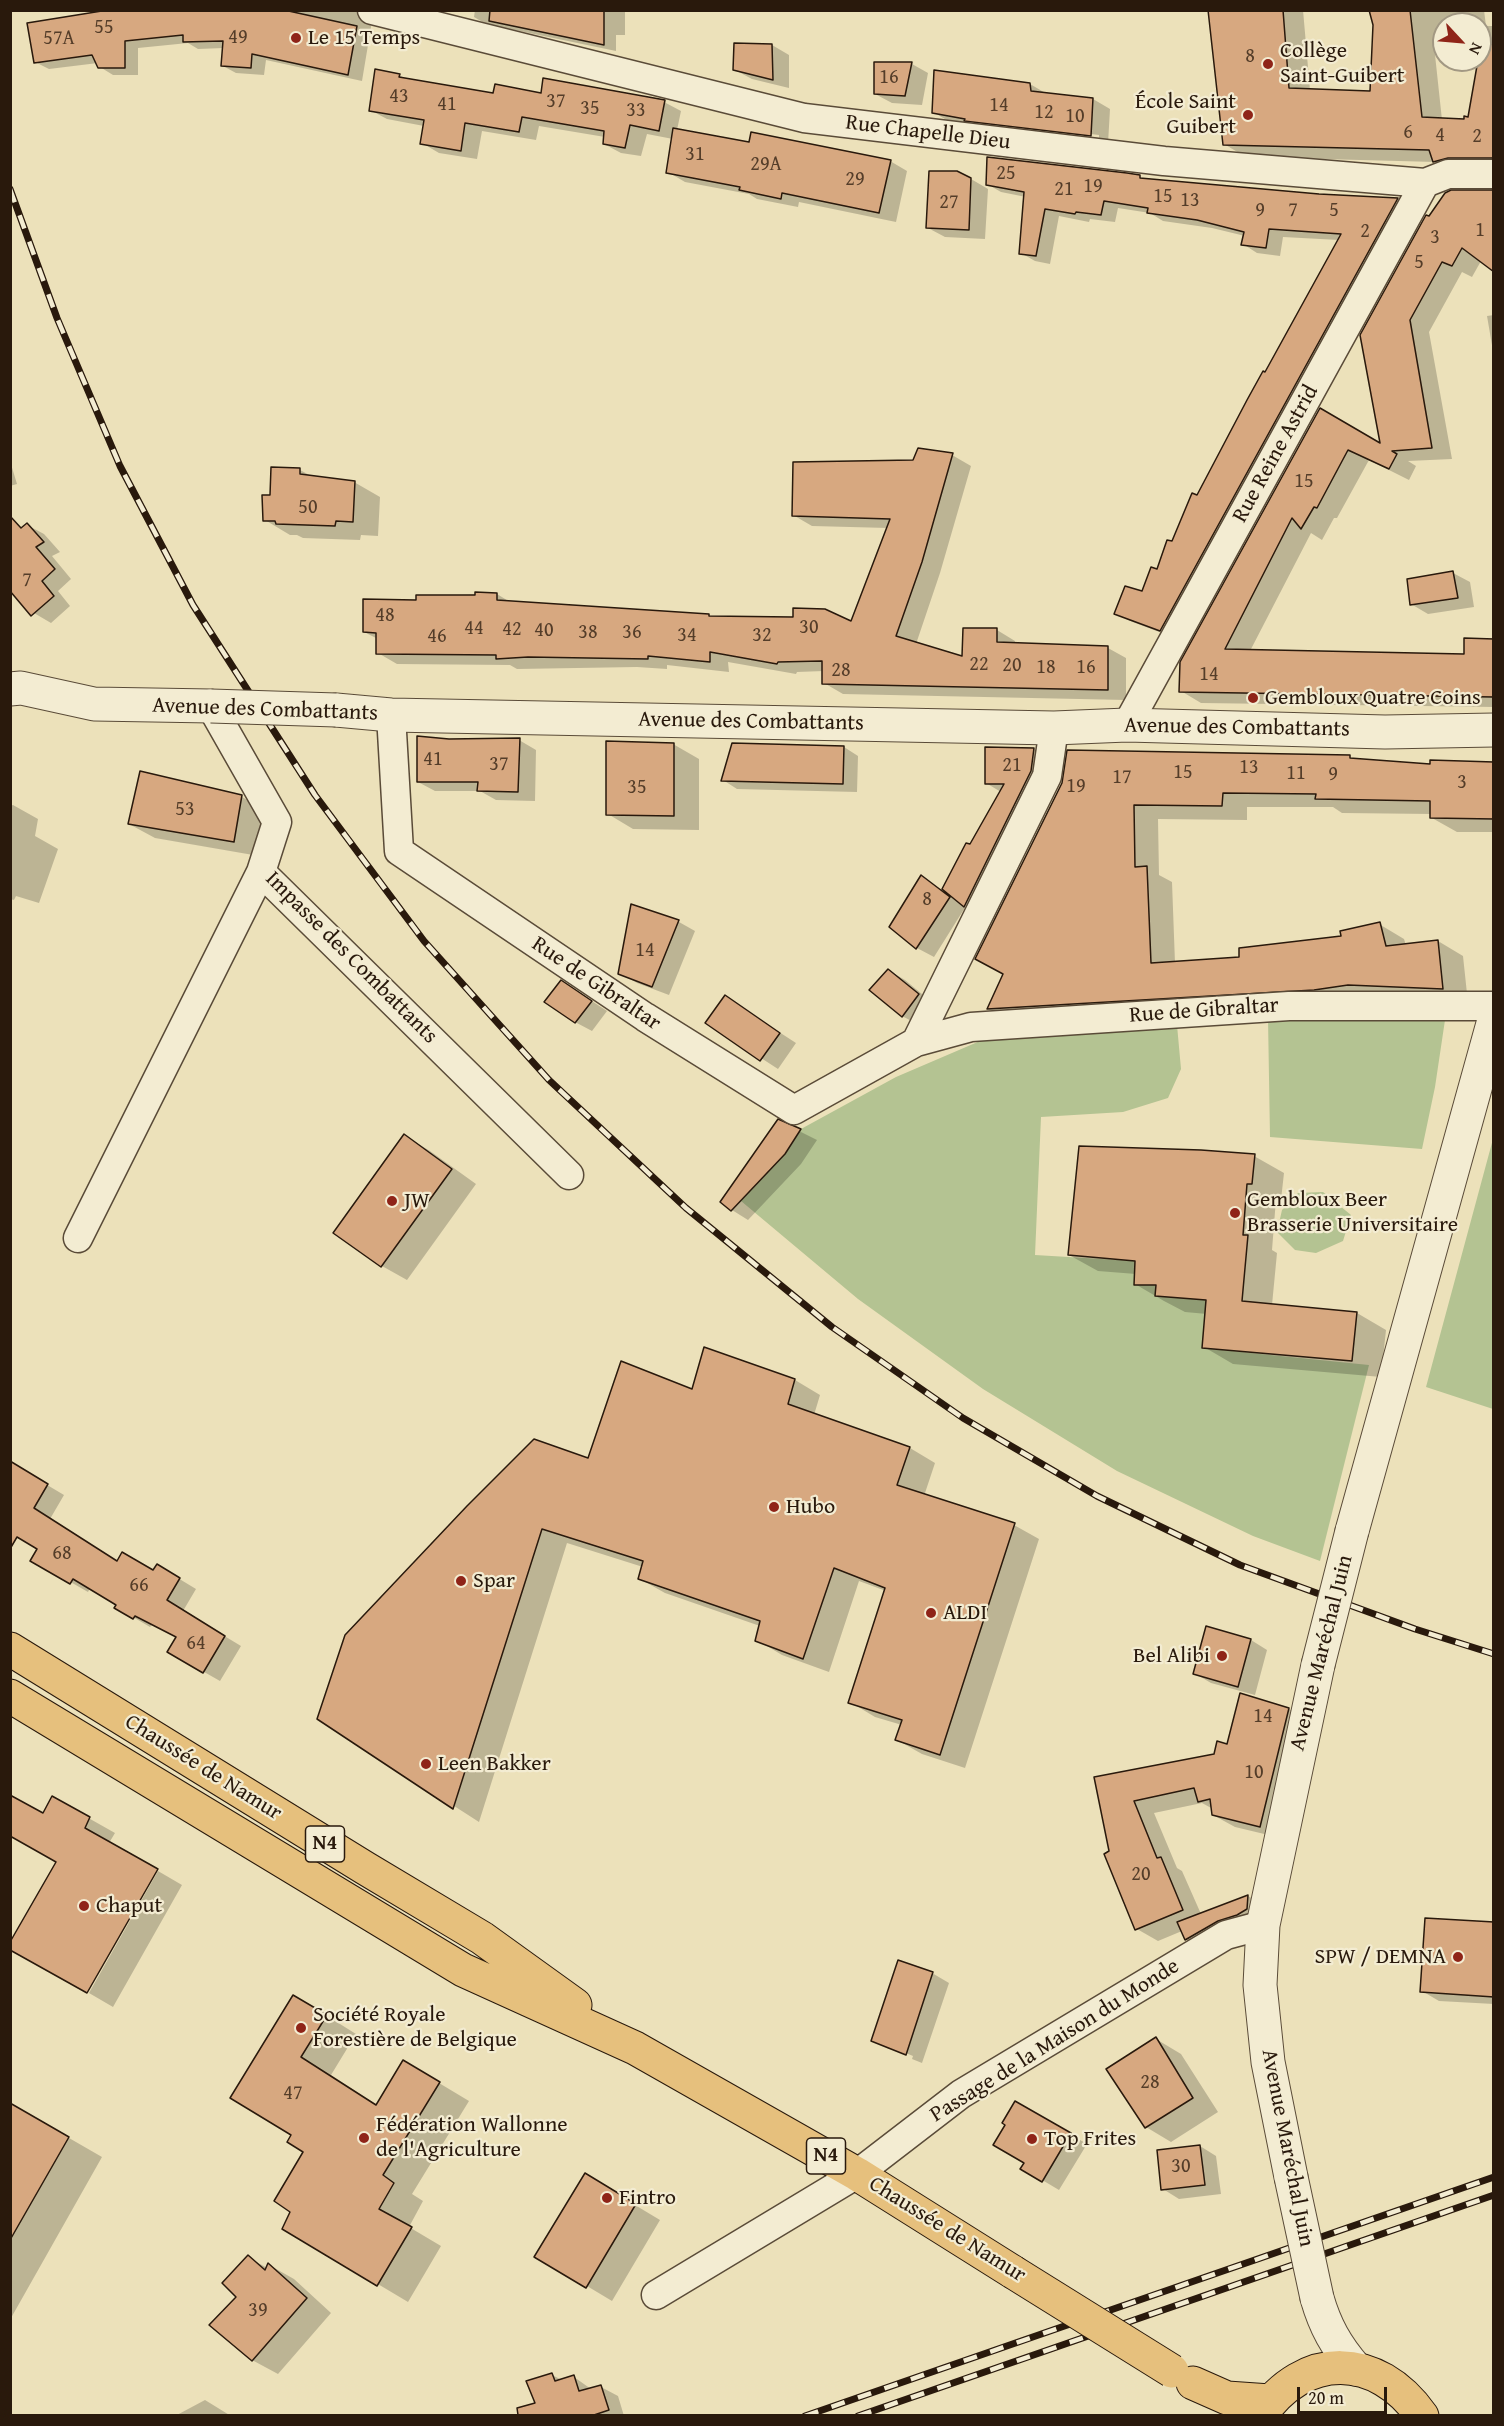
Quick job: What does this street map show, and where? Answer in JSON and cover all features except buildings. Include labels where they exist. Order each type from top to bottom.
[{"type":"main road","name":"Chaussée de Namur","points":[[10,1649],[364,1868],[482,1938],[635,2048]]},
{"type":"main road","name":"Chaussée de Namur","points":[[10,1696],[464,1970],[635,2048],[857,2174],[1182,2377],[1227,2398],[1265,2408]]},
{"type":"main road","name":"N4","points":[[1265,2408],[1287,2384],[1320,2370],[1338,2368],[1373,2373],[1393,2384],[1410,2398],[1422,2415]]},
{"type":"main road","name":"Chaussée de Namur","points":[[1182,2377],[1226,2415]]},
{"type":"street","name":"Rue Chapelle Dieu","points":[[372,10],[804,118],[1164,161],[1425,183],[1448,174],[1494,174]]},
{"type":"street","name":"Rue Reine Astrid","points":[[1127,725],[1425,183]]},
{"type":"street","name":"Avenue des Combattants","points":[[14,681],[94,704],[336,710],[391,715],[1054,728],[1127,725],[1385,732],[1494,730]]},
{"type":"street","name":"Impasse des Combattants","points":[[211,706],[277,822],[261,872],[569,1175]]},
{"type":"street","name":"Rue de Gibraltar","points":[[391,715],[399,851],[645,1017],[794,1110],[916,1042],[971,1027],[1289,1006],[1494,1006]]},
{"type":"street","points":[[916,1042],[1047,776],[1054,728]]},
{"type":"street","points":[[78,1238],[261,872]]},
{"type":"street","name":"Avenue Maréchal Juin","points":[[1356,2369],[1339,2350],[1329,2334],[1317,2298],[1291,2177],[1268,2061],[1260,1985],[1263,1924],[1318,1665],[1352,1531],[1494,1020]]},
{"type":"street","name":"Passage de la Maison du Monde","points":[[656,2295],[857,2174],[962,2094],[1226,1935],[1263,1924]]},
{"type":"street","name":"Avenue Maréchal Juin","points":[[1303,2376],[1317,2336],[1319,2319],[1317,2298]]},
{"type":"green space","points":[[1268,1018],[1445,1020],[1435,1087],[1422,1149],[1270,1137]]},
{"type":"green space","points":[[1177,1025],[1181,1069],[1168,1098],[1123,1112],[1041,1117],[1035,1255],[1135,1261],[1134,1285],[1156,1285],[1155,1296],[1207,1297],[1202,1348],[1369,1365],[1320,1561],[1253,1536],[1117,1471],[983,1389],[858,1299],[741,1201],[785,1154],[801,1129],[896,1077],[980,1041]]},
{"type":"green space","points":[[1493,1139],[1494,1409],[1426,1387]]},
{"type":"green space","points":[[1323,1192],[1351,1215],[1343,1241],[1316,1253],[1295,1250],[1277,1232],[1282,1210],[1298,1193]]},
{"type":"railway","points":[[10,189],[57,318],[120,466],[193,605],[315,795],[424,941],[549,1080],[686,1208],[832,1327],[963,1418],[1097,1496],[1240,1565],[1415,1629],[1494,1654]]},
{"type":"railway","points":[[805,2416],[1494,2177]]},
{"type":"railway","points":[[858,2416],[1494,2195]]},
{"type":"place","name":"Le 15 Temps","points":[[296,38]]},
{"type":"place","name":"Collège Saint-Guibert","points":[[1268,64]]},
{"type":"place","name":"École Saint Guibert","points":[[1248,115]]},
{"type":"place","name":"Gembloux Quatre Coins","points":[[1253,698]]},
{"type":"place","name":"JW","points":[[392,1201]]},
{"type":"place","name":"Gembloux Beer Brasserie Universitaire","points":[[1235,1213]]},
{"type":"place","name":"Hubo","points":[[774,1507]]},
{"type":"place","name":"Spar","points":[[461,1581]]},
{"type":"place","name":"ALDI","points":[[931,1613]]},
{"type":"place","name":"Bel Alibi","points":[[1222,1656]]},
{"type":"place","name":"Leen Bakker","points":[[426,1764]]},
{"type":"place","name":"Chaput","points":[[84,1906]]},
{"type":"place","name":"SPW / DEMNA","points":[[1458,1957]]},
{"type":"place","name":"Société Royale Forestière de Belgique","points":[[301,2028]]},
{"type":"place","name":"Fédération Wallonne de l'Agriculture","points":[[364,2138]]},
{"type":"place","name":"Top Frites","points":[[1032,2139]]},
{"type":"place","name":"Fintro","points":[[607,2198]]}]
